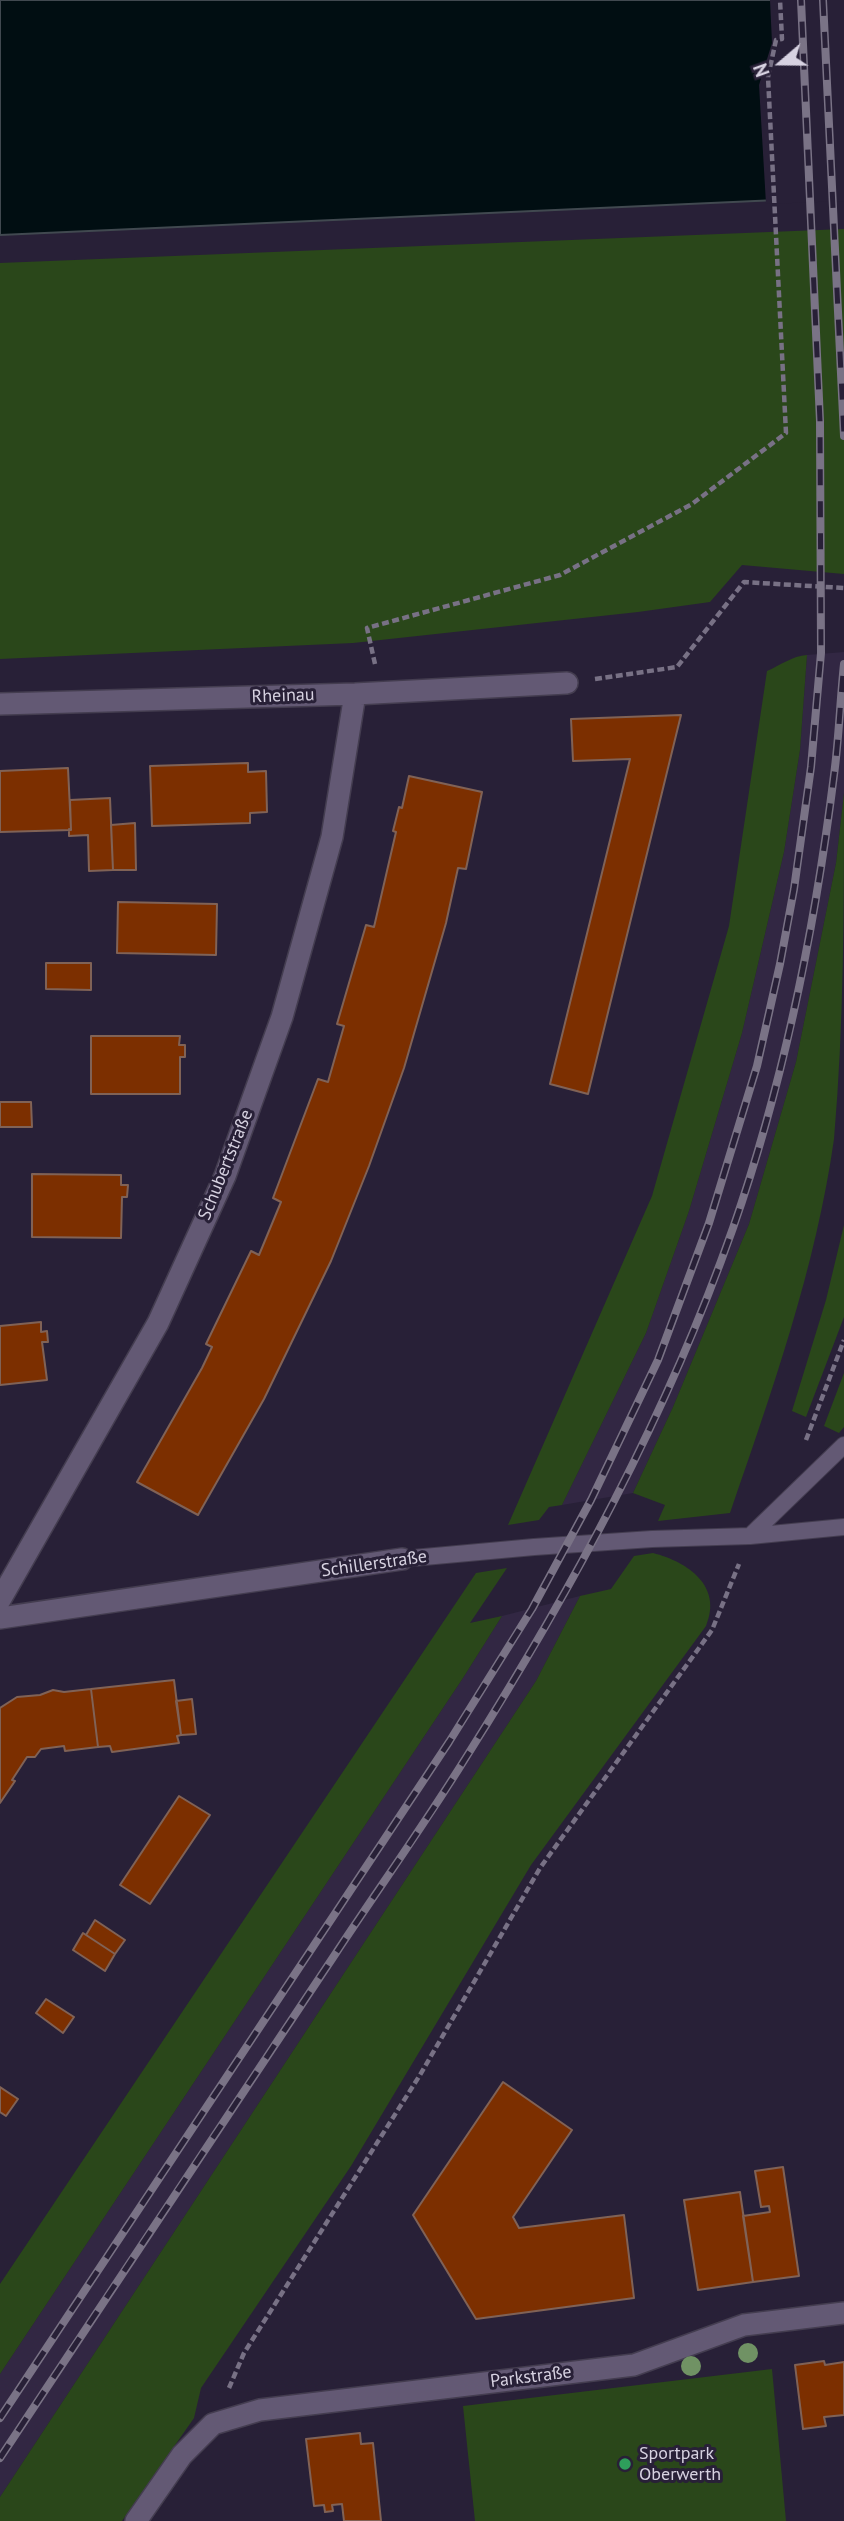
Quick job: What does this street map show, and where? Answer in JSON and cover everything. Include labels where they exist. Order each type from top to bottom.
[{"type":"street","name":"Rheinau","points":[[0,705],[355,694],[567,683]]},
{"type":"street","name":"Schubertstraße","points":[[0,1600],[158,1323],[225,1176],[282,1017],[332,837],[355,694]]},
{"type":"street","name":"Schillerstraße","points":[[0,1618],[402,1559]]},
{"type":"street","name":"Parkstraße","points":[[213,2424],[260,2410],[634,2365],[744,2325],[844,2313]]},
{"type":"street","points":[[136,2521],[182,2455],[213,2424]]},
{"type":"lane","points":[[750,1536],[844,1445]]},
{"type":"lane","name":"Schillerstraße","points":[[402,1559],[652,1538],[750,1536],[844,1527]]},
{"type":"path","points":[[378,676],[367,628],[560,575],[692,503],[786,433],[768,77],[776,40],[782,38],[780,0]]},
{"type":"path","points":[[567,683],[677,667],[744,582],[844,588]]},
{"type":"path","points":[[799,1452],[844,1340]]},
{"type":"path","points":[[213,2424],[244,2353],[420,2075],[540,1868],[712,1630],[750,1536]]},
{"type":"shaded area","points":[[0,0],[844,0],[844,197],[0,235]]},
{"type":"shaded area","points":[[844,652],[844,793],[836,863],[796,1062],[749,1224],[673,1407],[633,1493],[562,1505],[646,1333],[689,1211],[742,1033],[784,852],[800,750],[807,655]]},
{"type":"shaded area","points":[[580,1596],[536,1681],[0,2497],[0,2374],[502,1616]]},
{"type":"green space","points":[[844,229],[844,574],[742,565],[710,602],[353,643],[0,659],[0,263]]},
{"type":"green space","points":[[807,655],[800,750],[784,852],[742,1033],[689,1211],[646,1333],[562,1505],[549,1507],[539,1520],[508,1525],[652,1196],[729,926],[767,671],[791,659]]},
{"type":"green space","points":[[844,793],[842,1010],[834,1139],[804,1281],[777,1375],[730,1513],[658,1521],[665,1505],[633,1493],[673,1407],[749,1224],[796,1062],[836,863]]},
{"type":"green space","points":[[844,1225],[844,1317],[806,1417],[792,1411],[826,1300]]},
{"type":"green space","points":[[844,1373],[844,1427],[839,1433],[824,1426]]},
{"type":"green space","points":[[653,1553],[678,1563],[699,1578],[710,1599],[706,1626],[531,1865],[351,2166],[201,2388],[194,2418],[122,2521],[0,2521],[0,2497],[536,1681],[580,1596],[611,1589],[634,1556]]},
{"type":"green space","points":[[507,1568],[470,1623],[502,1616],[463,1678],[0,2374],[0,2284],[476,1573]]},
{"type":"green space","name":"Sportpark Oberwerth","points":[[772,2369],[786,2521],[475,2521],[463,2406]]},
{"type":"pier","points":[[770,0],[844,0],[844,201],[766,204],[759,85],[772,43]]},
{"type":"building","points":[[681,715],[588,1094],[550,1084],[630,759],[573,761],[571,719]]},
{"type":"building","points":[[248,763],[248,772],[266,771],[267,812],[250,813],[250,823],[152,826],[150,766]]},
{"type":"building","points":[[68,768],[71,830],[0,832],[0,771]]},
{"type":"building","points":[[409,776],[482,792],[466,869],[458,868],[446,923],[404,1068],[331,1261],[264,1399],[198,1515],[137,1482],[202,1368],[212,1347],[206,1344],[251,1251],[259,1255],[281,1202],[273,1198],[318,1079],[328,1082],[344,1026],[337,1024],[366,925],[374,927],[396,832],[393,831],[399,807],[402,808]]},
{"type":"building","points":[[110,798],[113,870],[89,871],[88,835],[69,836],[70,800]]},
{"type":"building","points":[[135,823],[136,870],[113,870],[111,825]]},
{"type":"building","points":[[118,902],[217,904],[216,955],[117,953]]},
{"type":"building","points":[[46,963],[91,963],[91,990],[46,989]]},
{"type":"building","points":[[91,1036],[180,1036],[179,1045],[185,1045],[185,1057],[180,1057],[180,1094],[91,1094]]},
{"type":"building","points":[[0,1102],[31,1102],[32,1127],[0,1127]]},
{"type":"building","points":[[32,1174],[121,1175],[121,1185],[128,1185],[127,1197],[122,1197],[121,1238],[32,1237]]},
{"type":"building","points":[[41,1322],[41,1332],[47,1331],[48,1342],[42,1342],[47,1380],[0,1385],[0,1326]]},
{"type":"building","points":[[174,1680],[181,1735],[177,1736],[179,1743],[112,1752],[110,1746],[98,1747],[91,1689]]},
{"type":"building","points":[[91,1689],[98,1747],[65,1751],[64,1746],[41,1749],[35,1757],[27,1757],[0,1803],[0,1708],[17,1697],[40,1695],[53,1690],[64,1692]]},
{"type":"building","points":[[192,1699],[196,1734],[181,1735],[176,1701]]},
{"type":"building","points":[[179,1796],[210,1815],[150,1904],[120,1885]]},
{"type":"building","points":[[95,1920],[125,1940],[115,1954],[86,1935]]},
{"type":"building","points":[[83,1933],[115,1954],[105,1971],[73,1950]]},
{"type":"building","points":[[46,1999],[74,2017],[63,2033],[36,2013]]},
{"type":"building","points":[[503,2082],[572,2130],[513,2217],[519,2228],[624,2215],[634,2298],[476,2319],[413,2215]]},
{"type":"building","points":[[0,2087],[18,2099],[6,2116],[0,2112]]},
{"type":"building","points":[[783,2167],[799,2276],[753,2282],[743,2216],[770,2212],[769,2206],[761,2207],[755,2171]]},
{"type":"building","points":[[740,2192],[753,2282],[698,2290],[684,2200]]},
{"type":"building","points":[[824,2361],[825,2365],[844,2362],[844,2415],[824,2417],[826,2426],[803,2429],[795,2365]]},
{"type":"building","points":[[360,2433],[361,2444],[373,2443],[381,2521],[344,2521],[342,2504],[332,2505],[333,2511],[325,2512],[324,2505],[314,2506],[306,2439]]},
{"type":"railway","points":[[0,2418],[449,1742],[532,1609],[591,1500],[658,1360],[709,1223],[757,1066],[780,964],[794,889],[811,767],[821,653],[820,421],[801,0]]},
{"type":"railway","points":[[823,0],[844,436]]},
{"type":"railway","points":[[0,2458],[449,1784],[579,1567],[647,1434],[707,1298],[733,1228],[768,1117],[796,1004],[817,890],[836,761],[844,664]]},
{"type":"place","name":"Sportpark Oberwerth","points":[[625,2464]]}]
